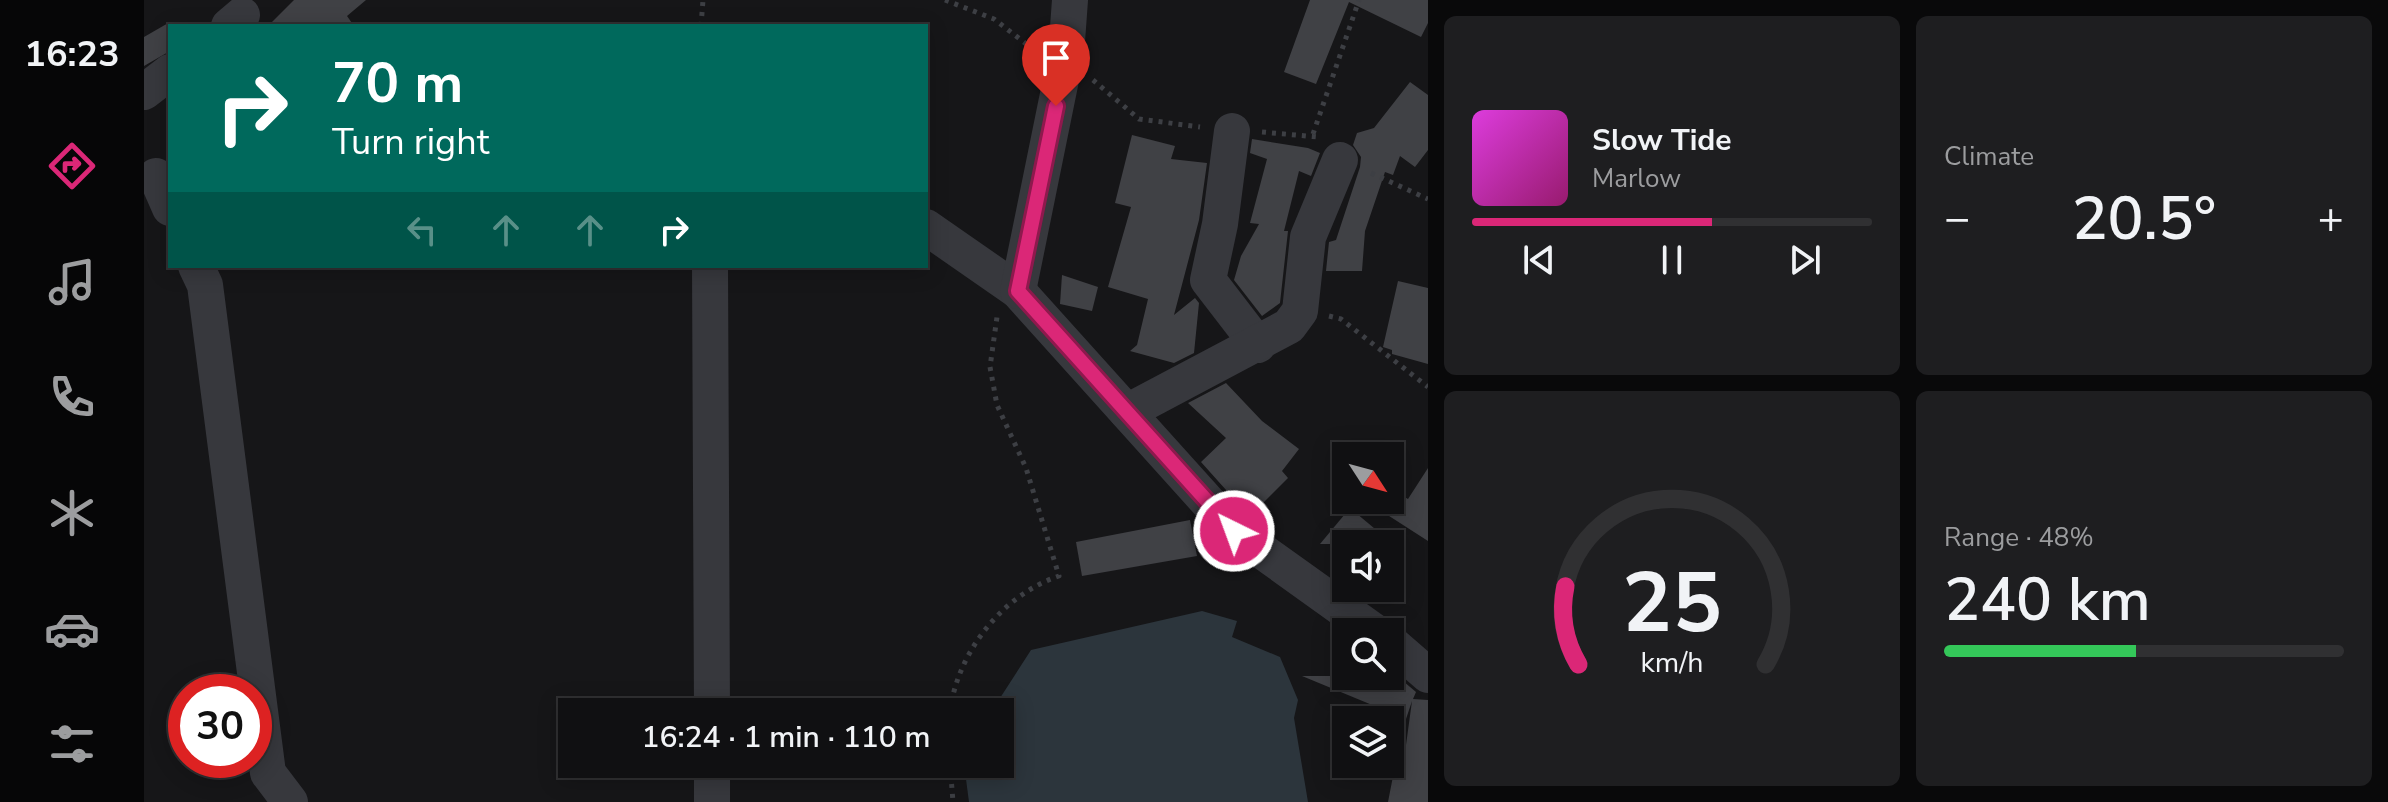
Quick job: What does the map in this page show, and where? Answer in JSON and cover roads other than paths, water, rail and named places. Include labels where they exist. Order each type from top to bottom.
[{"type":"street","points":[[1014,287],[1062,75],[1070,0]]},
{"type":"street","points":[[144,92],[168,74]]},
{"type":"street","points":[[1232,131],[1218,238],[1208,280],[1258,345]]},
{"type":"street","points":[[1127,412],[1289,326],[1300,311],[1308,237],[1340,160]]},
{"type":"street","points":[[928,228],[1014,287],[1234,531],[1355,618]]},
{"type":"street","points":[[197,268],[205,285],[268,773],[290,802]]},
{"type":"street","points":[[710,268],[712,698]]},
{"type":"street","points":[[1404,654],[1428,675]]},
{"type":"street","points":[[712,778],[712,802]]}]
